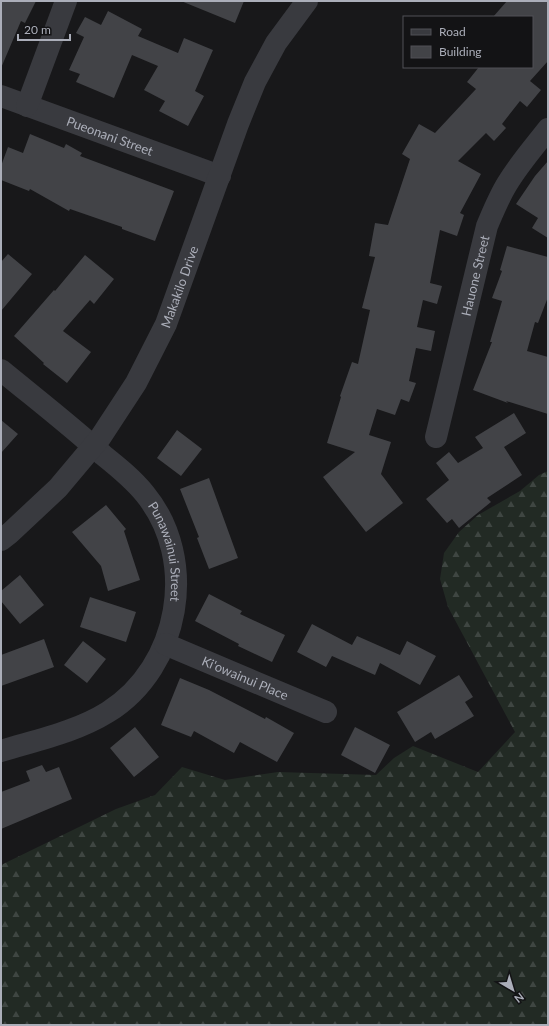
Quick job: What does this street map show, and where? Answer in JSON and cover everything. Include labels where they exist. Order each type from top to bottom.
[{"type":"street","points":[[27,106],[66,1]]},
{"type":"street","name":"Makakilo Drive","points":[[1,540],[58,488],[93,446],[136,383],[166,324],[255,82],[276,43],[307,1]]},
{"type":"street","name":"Pueonani Street","points":[[1,96],[220,176]]},
{"type":"street","name":"Hauone Street","points":[[436,437],[488,226],[506,185],[548,129]]},
{"type":"street","name":"Punawainui Street","points":[[1,370],[93,446],[134,482],[146,495],[156,510],[170,541],[175,564],[176,593],[171,628],[165,644],[157,660],[144,679],[124,700],[110,711],[78,727],[1,751]]},
{"type":"street","name":"Ki'owainui Place","points":[[165,644],[326,712]]},
{"type":"green space","points":[[548,471],[548,1025],[1,1025],[1,865],[116,809],[155,795],[182,767],[225,780],[278,772],[376,775],[394,758],[413,746],[478,772],[515,732],[448,607],[440,579],[444,553],[459,532],[478,515],[520,491],[539,475]]},
{"type":"building","points":[[1,1],[36,1],[25,23],[21,21],[1,68]]},
{"type":"building","points":[[181,1],[244,1],[235,23]]},
{"type":"building","points":[[507,1],[548,1],[548,61],[530,81],[541,90],[527,107],[520,101],[502,124],[506,128],[494,141],[486,133],[458,161],[481,174],[460,213],[464,215],[457,236],[440,230],[430,283],[442,286],[437,304],[423,300],[417,327],[435,331],[431,351],[416,348],[409,381],[416,383],[409,402],[401,399],[395,415],[377,409],[369,435],[391,442],[381,474],[403,503],[366,532],[323,477],[355,452],[327,443],[341,397],[340,396],[352,362],[358,364],[370,310],[362,308],[375,257],[369,256],[375,223],[388,225],[410,159],[402,154],[419,124],[435,133],[476,89],[467,82],[478,68],[533,68],[533,16],[494,16]]},
{"type":"building","points":[[108,11],[142,29],[138,36],[178,53],[184,38],[213,50],[195,91],[204,96],[188,126],[159,111],[165,101],[144,90],[158,66],[132,55],[114,98],[76,82],[80,74],[69,70],[84,37],[76,33],[85,17],[101,25]]},
{"type":"building","points":[[30,134],[64,148],[66,144],[82,153],[80,156],[174,191],[155,241],[122,229],[122,227],[70,209],[69,211],[30,189],[29,191],[1,180],[1,166],[8,147],[23,153]]},
{"type":"building","points":[[548,161],[548,238],[532,228],[538,218],[516,204],[535,176]]},
{"type":"building","points":[[507,246],[548,257],[548,297],[538,323],[535,322],[527,351],[548,357],[548,414],[506,401],[508,403],[473,390],[492,342],[490,342],[502,301],[492,298],[502,271],[500,270]]},
{"type":"building","points":[[8,254],[32,274],[1,311],[1,262]]},
{"type":"building","points":[[85,255],[114,279],[94,304],[90,300],[63,331],[91,352],[67,383],[43,364],[44,363],[14,336]]},
{"type":"building","points":[[514,413],[526,433],[504,447],[522,475],[487,498],[491,502],[459,528],[452,519],[447,523],[426,499],[449,480],[436,463],[449,452],[458,463],[483,448],[475,437]]},
{"type":"building","points":[[1,420],[18,434],[1,453]]},
{"type":"building","points":[[177,430],[202,449],[181,476],[157,458]]},
{"type":"building","points":[[209,478],[238,558],[209,569],[197,538],[199,537],[180,489]]},
{"type":"building","points":[[106,505],[126,529],[124,531],[140,580],[108,591],[101,566],[72,532]]},
{"type":"building","points":[[20,575],[44,605],[20,624],[1,601],[1,591]]},
{"type":"building","points":[[209,594],[242,611],[240,614],[285,635],[272,662],[238,646],[239,644],[195,621]]},
{"type":"building","points":[[90,597],[136,612],[126,642],[80,627]]},
{"type":"building","points":[[312,624],[352,645],[357,636],[400,655],[407,641],[436,656],[420,685],[380,663],[375,675],[332,656],[326,667],[297,652]]},
{"type":"building","points":[[44,639],[54,667],[1,686],[1,655]]},
{"type":"building","points":[[83,641],[106,659],[87,683],[64,665]]},
{"type":"building","points":[[459,675],[473,697],[465,702],[474,716],[435,739],[431,732],[415,742],[397,712]]},
{"type":"building","points":[[180,678],[209,690],[265,719],[266,717],[294,733],[277,762],[240,742],[234,753],[194,731],[191,737],[161,725]]},
{"type":"building","points":[[135,727],[159,757],[134,777],[110,748]]},
{"type":"building","points":[[355,727],[390,745],[375,773],[341,755]]},
{"type":"building","points":[[42,765],[46,772],[59,767],[72,799],[1,829],[1,792],[30,781],[26,771]]}]
